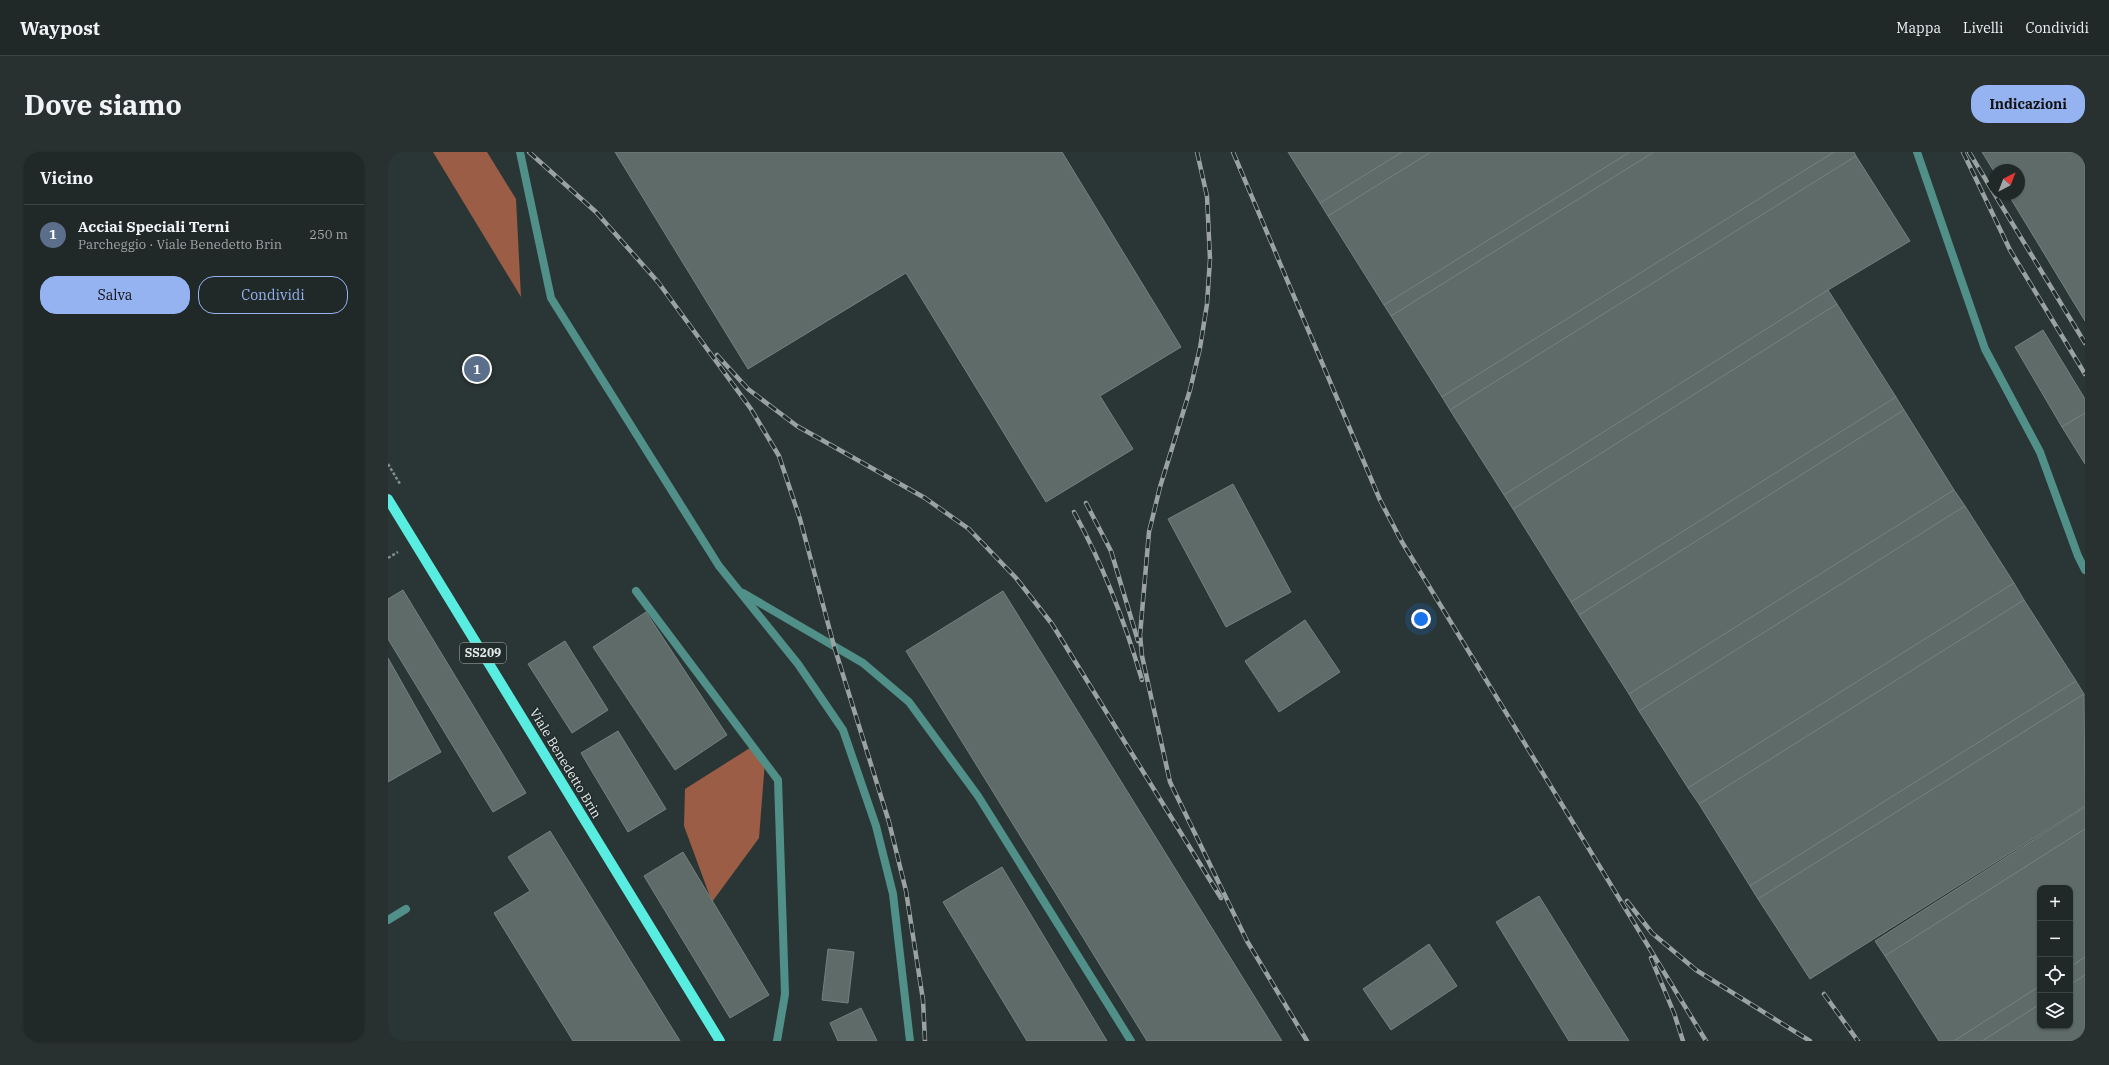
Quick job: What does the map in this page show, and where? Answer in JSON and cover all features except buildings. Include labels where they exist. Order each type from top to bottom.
[{"type":"main road","name":"Viale Benedetto Brin","points":[[388,499],[720,1041]]},
{"type":"lane","points":[[520,152],[551,298],[719,566],[798,664],[843,730],[876,826],[893,894],[910,1041]]},
{"type":"lane","points":[[1917,152],[1985,349],[2040,452],[2078,556],[2085,570]]},
{"type":"lane","points":[[739,590],[862,663],[909,702],[978,796],[1131,1041]]},
{"type":"lane","points":[[636,591],[778,780],[785,994],[777,1041]]},
{"type":"lane","points":[[388,920],[406,909]]},
{"type":"shaded area","points":[[433,152],[487,152],[516,199],[521,297]]},
{"type":"shaded area","points":[[753,746],[765,761],[759,838],[712,902],[684,826],[685,789]]},
{"type":"railway","points":[[529,152],[596,212],[658,282],[751,409],[779,456],[800,519],[834,646],[889,822],[906,891],[923,1000],[925,1041]]},
{"type":"railway","points":[[1197,152],[1207,196],[1210,259],[1207,304],[1200,348],[1190,390],[1160,487],[1149,532],[1140,635],[1142,656],[1170,782],[1247,941],[1307,1041]]},
{"type":"railway","points":[[1233,152],[1380,500],[1402,542],[1706,1041]]},
{"type":"railway","points":[[1963,152],[2010,250],[2085,374]]},
{"type":"railway","points":[[1969,152],[2085,343]]},
{"type":"railway","points":[[717,355],[748,389],[797,426],[925,498],[969,529],[1016,578],[1052,624],[1221,898]]},
{"type":"railway","points":[[1086,503],[1111,551],[1138,641]]},
{"type":"railway","points":[[1074,512],[1104,573],[1142,680]]},
{"type":"railway","points":[[1627,901],[1652,933],[1696,970],[1810,1041]]},
{"type":"railway","points":[[1651,958],[1674,1013],[1683,1041]]},
{"type":"railway","points":[[1824,994],[1858,1041]]},
{"type":"place","name":"Acciai Speciali Terni","points":[[477,369]]}]
